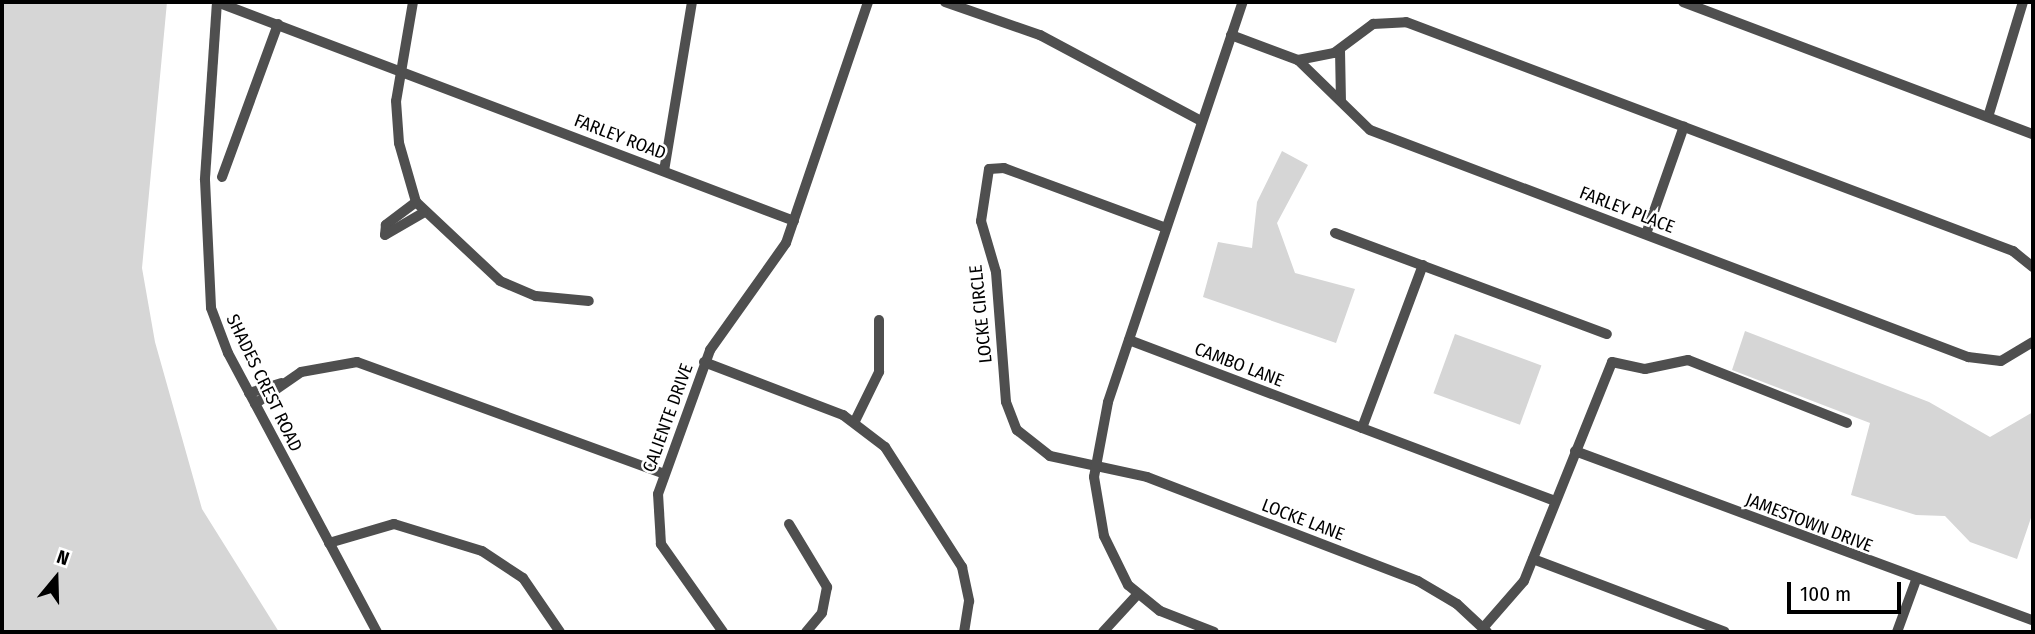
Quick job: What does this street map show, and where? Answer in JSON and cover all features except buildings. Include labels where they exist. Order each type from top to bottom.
[{"type":"street","name":"FARLEY ROAD","points":[[217,2],[794,221]]},
{"type":"street","name":"SHADES CREST ROAD","points":[[217,2],[205,277],[216,323],[249,393],[377,632]]},
{"type":"street","points":[[413,2],[398,116],[416,202],[423,213],[512,288],[589,301]]},
{"type":"street","points":[[664,171],[691,2]]},
{"type":"street","points":[[794,221],[868,2]]},
{"type":"street","points":[[945,2],[1040,35],[1201,121]]},
{"type":"street","points":[[1214,632],[1137,595],[1110,554],[1094,465],[1129,340],[1243,2]]},
{"type":"street","points":[[1683,2],[2033,134]]},
{"type":"street","points":[[1989,117],[2023,2]]},
{"type":"street","points":[[1298,60],[1340,50],[1373,24],[1406,22],[2013,251],[2033,267]]},
{"type":"street","points":[[222,177],[278,24]]},
{"type":"street","name":"FARLEY PLACE","points":[[1231,35],[1298,60],[1370,130],[1968,357],[2001,360],[2033,342]]},
{"type":"street","points":[[1340,50],[1336,87],[1342,105]]},
{"type":"street","points":[[1646,234],[1684,126]]},
{"type":"street","name":"LOCKE CIRCLE","points":[[1094,465],[1041,452],[1009,413],[996,272],[981,221],[987,175],[1004,168],[1166,228]]},
{"type":"street","points":[[416,202],[386,225],[385,234],[423,213]]},
{"type":"street","name":"CALIENTE DRIVE","points":[[723,632],[661,544],[656,507],[664,474],[704,362],[772,271],[794,221]]},
{"type":"street","points":[[1335,233],[1607,334]]},
{"type":"street","points":[[1362,428],[1423,265]]},
{"type":"street","points":[[855,421],[879,372],[879,320]]},
{"type":"street","name":"CAMBO LANE","points":[[1129,340],[1554,502]]},
{"type":"street","points":[[1485,630],[1514,600],[1533,559],[1607,365],[1645,369],[1688,360],[1847,423]]},
{"type":"street","points":[[704,362],[855,421],[885,447],[959,560],[969,601],[964,632]]},
{"type":"street","points":[[249,393],[281,383],[320,365],[365,364],[664,474]]},
{"type":"street","points":[[255,404],[281,383]]},
{"type":"street","name":"JAMESTOWN DRIVE","points":[[1575,451],[1916,580],[2033,620]]},
{"type":"street","name":"LOCKE LANE","points":[[1094,465],[1147,477],[1399,573],[1457,604],[1485,630]]},
{"type":"street","points":[[329,543],[394,524],[482,551],[523,578],[560,632]]},
{"type":"street","points":[[789,524],[827,587],[822,613],[806,632]]},
{"type":"street","points":[[1533,559],[1725,632]]},
{"type":"street","points":[[1896,632],[1916,580]]},
{"type":"street","points":[[1103,632],[1137,595]]},
{"type":"shaded area","points":[[2,2],[167,2],[142,268],[155,342],[202,509],[279,632],[2,632]]},
{"type":"shaded area","points":[[1282,151],[1308,165],[1277,223],[1295,273],[1355,289],[1336,343],[1203,297],[1218,242],[1252,248],[1257,202]]},
{"type":"shaded area","points":[[1745,331],[1929,402],[1990,437],[2033,412],[2033,512],[2017,559],[1970,542],[1945,516],[1916,515],[1851,495],[1870,423],[1732,370]]},
{"type":"shaded area","points":[[1455,334],[1541,365],[1520,425],[1433,393]]}]
